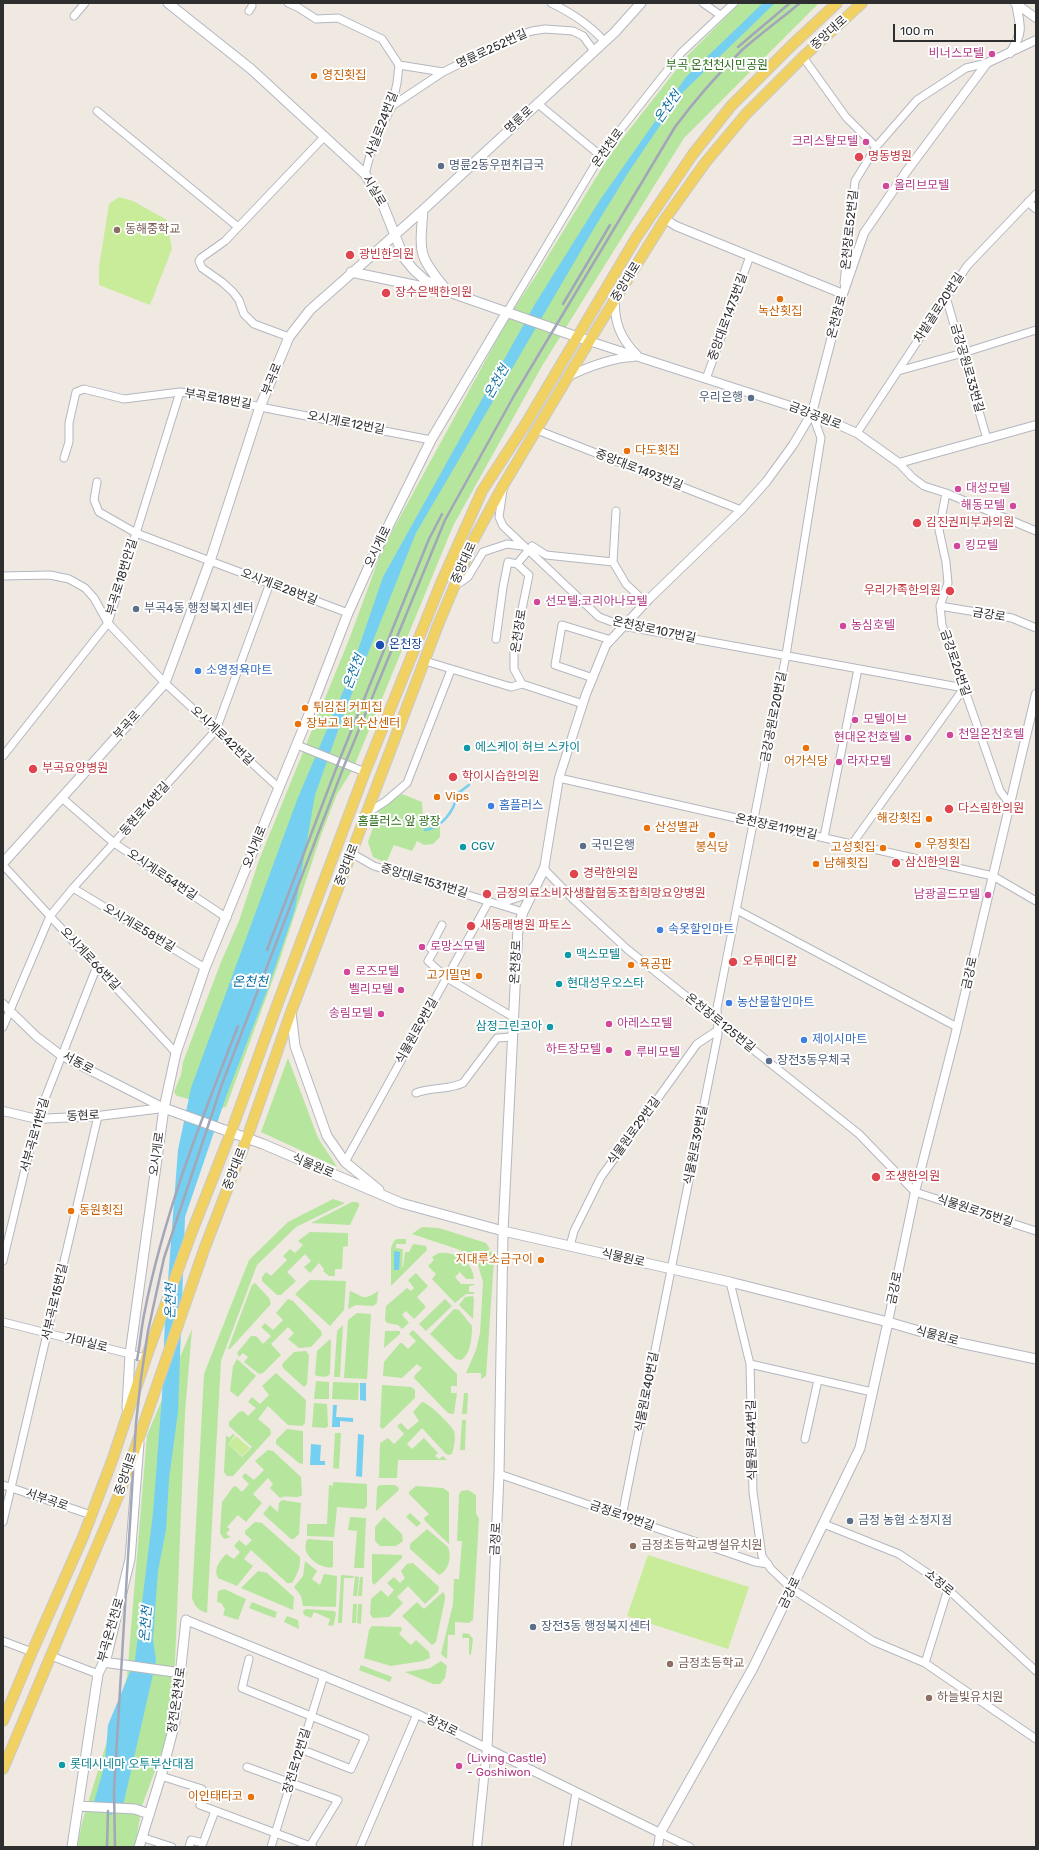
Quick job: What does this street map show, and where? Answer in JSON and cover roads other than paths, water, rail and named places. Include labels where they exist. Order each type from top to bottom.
[{"type":"main road","name":"시실로","points":[[168,3],[251,69],[365,174],[380,199],[404,258],[425,280],[449,292],[589,341]]},
{"type":"main road","name":"명륜로","points":[[395,235],[594,51],[630,17],[641,3]]},
{"type":"main road","name":"중앙대로","points":[[3,1721],[91,1515],[126,1421],[146,1358],[191,1234],[231,1132],[365,772],[441,583],[482,491],[525,426],[636,238],[693,154],[731,106],[792,45],[837,3]]},
{"type":"main road","name":"중앙대로","points":[[3,1769],[120,1492],[205,1247],[247,1138],[291,1012],[453,588],[475,537],[504,484],[538,430],[615,298],[665,220],[705,163],[746,114],[803,57],[862,3]]},
{"type":"main road","points":[[423,210],[421,238],[422,256],[428,267],[449,292]]},
{"type":"main road","name":"부곡로","points":[[3,864],[165,683],[210,561],[260,407],[289,337],[310,310],[351,272],[395,235]]},
{"type":"main road","points":[[351,272],[449,292]]},
{"type":"main road","name":"오시게로","points":[[126,1421],[130,1354],[164,1108],[176,1053],[205,968],[227,918],[297,745],[348,613],[375,553],[431,440],[510,313]]},
{"type":"main road","name":"온천장로","points":[[503,1231],[518,928],[523,912],[544,869]]},
{"type":"main road","points":[[291,1012],[295,1046],[327,1136],[345,1162],[375,1187],[401,1203]]},
{"type":"main road","name":"식물원로","points":[[164,1108],[247,1138],[401,1203],[503,1231],[730,1282],[960,1342],[1036,1359]]},
{"type":"main road","name":"금정로","points":[[487,1748],[500,1474],[503,1231]]},
{"type":"main road","name":"금강로","points":[[660,1833],[753,1668],[860,1448],[888,1322]]},
{"type":"main road","name":"부곡온천천로","points":[[72,1847],[81,1807],[98,1674],[106,1663],[130,1559],[140,1436]]},
{"type":"main road","name":"장전온천천로","points":[[139,1847],[176,1722],[176,1672],[186,1620]]},
{"type":"main road","points":[[106,1663],[176,1672]]},
{"type":"main road","points":[[81,1807],[135,1809],[149,1814]]},
{"type":"street","points":[[74,16],[85,3]]},
{"type":"street","points":[[288,3],[316,19],[338,18],[382,39],[399,65],[443,72]]},
{"type":"street","points":[[551,3],[572,13],[593,29],[604,41]]},
{"type":"street","points":[[703,3],[720,16]]},
{"type":"street","name":"온천천로","points":[[510,313],[601,156],[681,53],[734,3]]},
{"type":"street","points":[[1016,4],[1036,18]]},
{"type":"street","points":[[1010,54],[1018,40],[1021,27],[1016,4]]},
{"type":"street","name":"명륜로252번길","points":[[392,106],[443,72],[517,36],[545,28],[573,31],[580,34],[594,51]]},
{"type":"street","points":[[1010,54],[1036,40]]},
{"type":"street","points":[[987,63],[1010,54],[1036,47]]},
{"type":"street","points":[[803,57],[846,116],[876,147]]},
{"type":"street","name":"온천장로52번길","points":[[843,294],[855,181],[876,147],[917,100],[966,68],[987,63]]},
{"type":"street","name":"온천장로","points":[[544,869],[559,778],[583,704],[606,645],[646,603],[741,510],[766,482],[793,445],[812,413],[843,294],[864,233],[906,172],[987,63]]},
{"type":"street","name":"사실로24번길","points":[[365,174],[373,144],[392,106],[399,65]]},
{"type":"street","points":[[537,103],[601,156]]},
{"type":"street","points":[[97,111],[238,227]]},
{"type":"street","points":[[289,337],[254,324],[245,316],[239,300],[233,292],[199,264],[201,258],[225,241],[325,136]]},
{"type":"street","name":"차밭골로20번길","points":[[858,433],[967,266],[1036,194]]},
{"type":"street","points":[[1028,202],[1036,209]]},
{"type":"street","points":[[665,220],[843,294]]},
{"type":"street","name":"중앙대로1473번길","points":[[706,379],[750,256]]},
{"type":"street","name":"금강공원로33번길","points":[[946,297],[987,439]]},
{"type":"street","points":[[615,298],[615,312],[620,333],[628,346],[638,357]]},
{"type":"street","points":[[898,371],[963,353],[1036,330]]},
{"type":"street","name":"금강공원로","points":[[589,341],[812,413],[858,433],[899,463]]},
{"type":"street","points":[[569,376],[582,370],[624,357],[638,357]]},
{"type":"street","name":"부곡로18번길","points":[[64,458],[69,442],[69,422],[76,392],[79,390],[84,389],[124,399],[180,392],[215,396],[260,407]]},
{"type":"street","name":"부곡로18번안길","points":[[3,756],[108,623],[180,392]]},
{"type":"street","name":"오시게로12번길","points":[[260,407],[431,440]]},
{"type":"street","name":"금강공원로20번길","points":[[718,1021],[718,1008],[786,655],[822,438],[812,413]]},
{"type":"street","points":[[1036,425],[899,463],[912,477],[924,486],[946,493],[1036,531]]},
{"type":"street","name":"중앙대로1493번길","points":[[538,430],[741,510]]},
{"type":"street","points":[[97,482],[94,500],[99,512],[136,533],[210,561]]},
{"type":"street","name":"온천장로107번길","points":[[504,484],[499,517],[503,526],[599,617],[623,626],[964,688]]},
{"type":"street","name":"금강로26번길","points":[[946,493],[939,530],[946,562],[948,583],[940,606],[942,625],[1000,791],[1009,803]]},
{"type":"street","points":[[616,511],[613,562],[626,584],[646,603]]},
{"type":"street","points":[[453,588],[468,577],[483,552],[507,544],[525,548],[532,546],[546,555],[613,562]]},
{"type":"street","points":[[496,639],[503,586],[508,562],[517,564],[525,548]]},
{"type":"street","name":"오시게로28번길","points":[[210,561],[348,613]]},
{"type":"street","name":"온천장로","points":[[517,564],[528,575],[514,648],[514,669],[522,684]]},
{"type":"street","name":"오시게로42번길","points":[[3,576],[50,575],[69,579],[85,588],[94,598],[108,623],[165,683],[279,788]]},
{"type":"street","name":"동현로16번길","points":[[3,1027],[50,916],[73,888],[216,730],[270,583]]},
{"type":"street","name":"금강로","points":[[940,606],[1012,618],[1036,628]]},
{"type":"street","points":[[593,678],[555,665],[562,626],[611,640]]},
{"type":"street","points":[[425,661],[511,687],[522,684],[583,704]]},
{"type":"street","points":[[824,837],[858,669]]},
{"type":"street","points":[[366,814],[386,801],[407,782],[451,670]]},
{"type":"street","points":[[852,844],[964,688]]},
{"type":"street","name":"금강로","points":[[888,1322],[915,1192],[957,1027],[1036,694]]},
{"type":"street","points":[[297,745],[365,772]]},
{"type":"street","name":"온천장로119번길","points":[[559,778],[993,876],[1036,901]]},
{"type":"street","name":"오시게로54번길","points":[[62,798],[114,843],[227,918]]},
{"type":"street","name":"중앙대로1531번길","points":[[351,853],[374,866],[523,912]]},
{"type":"street","name":"오시게로66번길","points":[[3,864],[176,1053]]},
{"type":"street","name":"온천장로125번길","points":[[544,869],[575,901],[627,949],[859,1134],[915,1192]]},
{"type":"street","points":[[498,904],[523,896],[538,882]]},
{"type":"street","name":"오시게로58번길","points":[[73,888],[205,968]]},
{"type":"street","name":"식물원로9번길","points":[[345,1162],[489,901]]},
{"type":"street","points":[[737,910],[957,1027]]},
{"type":"street","points":[[442,925],[430,948],[434,951],[428,961],[447,978],[513,1017]]},
{"type":"street","points":[[600,936],[605,929]]},
{"type":"street","name":"서부곡로11번길","points":[[3,1262],[37,1119],[96,966]]},
{"type":"street","name":"서동로","points":[[3,1004],[37,1037],[62,1056],[164,1108]]},
{"type":"street","name":"식물원로39번길","points":[[672,1269],[718,1030],[718,1021]]},
{"type":"street","name":"식물원로29번길","points":[[570,1246],[574,1231],[601,1176],[697,1044],[718,1030]]},
{"type":"street","points":[[416,1093],[426,1089],[457,1086],[463,1083],[497,1038],[512,1037]]},
{"type":"street","name":"동현로","points":[[3,1111],[37,1119],[98,1116],[164,1108]]},
{"type":"street","name":"서부곡로15번길","points":[[3,1522],[7,1486],[48,1333],[98,1116]]},
{"type":"street","name":"식물원로75번길","points":[[915,1192],[1036,1231]]},
{"type":"street","name":"식물원로40번길","points":[[622,1516],[672,1269]]},
{"type":"street","name":"식물원로44번길","points":[[730,1282],[750,1364],[753,1492],[762,1556],[792,1589],[873,1640],[925,1663],[1036,1738]]},
{"type":"street","name":"가마실로","points":[[3,1322],[146,1358]]},
{"type":"street","points":[[750,1364],[872,1392]]},
{"type":"street","points":[[805,1439],[818,1380]]},
{"type":"street","name":"금정로19번길","points":[[500,1474],[755,1562],[768,1564]]},
{"type":"street","name":"서부곡로","points":[[7,1486],[91,1515]]},
{"type":"street","name":"소정로","points":[[824,1524],[899,1554],[939,1581],[1036,1671]]},
{"type":"street","points":[[925,1663],[948,1590]]},
{"type":"street","name":"장전로","points":[[186,1620],[417,1714],[690,1847]]},
{"type":"street","points":[[3,1641],[32,1652]]},
{"type":"street","points":[[51,1656],[98,1674]]},
{"type":"street","points":[[249,1659],[242,1688],[312,1715],[365,1738],[351,1769],[308,1752]]},
{"type":"street","name":"장전로12번길","points":[[271,1847],[324,1676]]},
{"type":"street","points":[[360,1847],[417,1714]]},
{"type":"street","name":"금정로","points":[[478,1847],[487,1748]]},
{"type":"street","points":[[161,1776],[202,1789],[200,1805],[312,1846],[338,1800],[247,1767]]},
{"type":"street","points":[[567,1847],[576,1792]]},
{"type":"street","points":[[189,1847],[191,1840],[203,1843],[214,1811]]},
{"type":"street","name":"금강로","points":[[658,1847],[660,1833]]},
{"type":"street","points":[[141,1837],[172,1847]]},
{"type":"water","name":"온천천","points":[[763,3],[775,3],[682,93],[628,173],[596,225],[416,533],[345,711],[315,795],[295,909],[268,988],[227,1094],[185,1217],[178,1412],[169,1479],[166,1530],[158,1571],[153,1639],[156,1661],[123,1806],[111,1815],[94,1802],[105,1764],[108,1725],[135,1660],[153,1513],[162,1396],[165,1320],[178,1150],[191,1088],[297,800],[347,682],[383,577],[535,304],[600,200],[686,77]]},
{"type":"water","points":[[394,1251],[400,1252],[399,1270],[394,1270]]},
{"type":"water","points":[[360,1383],[366,1383],[366,1401],[360,1400]]},
{"type":"water","points":[[333,1405],[337,1405],[336,1417],[353,1418],[353,1422],[340,1421],[340,1427],[332,1427]]},
{"type":"water","points":[[358,1434],[364,1435],[362,1477],[356,1476]]},
{"type":"water","points":[[311,1444],[321,1445],[320,1461],[325,1461],[325,1465],[310,1465]]},
{"type":"waterway","points":[[425,830],[437,826],[447,817],[454,806],[457,794],[469,785]]},
{"type":"railway","points":[[738,47],[790,3]]},
{"type":"railway","points":[[115,1847],[114,1790],[136,1423],[141,1378],[148,1331],[164,1258],[222,1084],[344,766],[445,520],[515,394],[675,127],[706,88],[741,51],[800,3]]},
{"type":"railway","points":[[563,304],[610,225]]},
{"type":"railway","points":[[267,950],[339,761],[429,539],[442,514]]},
{"type":"railway","points":[[137,1360],[152,1278],[172,1205],[210,1097],[238,1026]]},
{"type":"railway","points":[[107,1847],[108,1811]]},
{"type":"place","name":"비너스모텔","points":[[992,54]]},
{"type":"place","name":"영진횟집","points":[[314,76]]},
{"type":"place","name":"크리스탈모텔","points":[[866,142]]},
{"type":"place","name":"명동병원","points":[[859,157]]},
{"type":"place","name":"명륜2동우편취급국","points":[[441,166]]},
{"type":"place","name":"올리브모텔","points":[[886,186]]},
{"type":"place","name":"동해중학교","points":[[117,230]]},
{"type":"place","name":"광빈한의원","points":[[350,255]]},
{"type":"place","name":"장수은백한의원","points":[[386,293]]},
{"type":"place","name":"녹산횟집","points":[[780,299]]},
{"type":"place","name":"우리은행","points":[[751,398]]},
{"type":"place","name":"다도횟집","points":[[627,451]]},
{"type":"place","name":"대성모텔","points":[[958,489]]},
{"type":"place","name":"해동모텔","points":[[1013,506]]},
{"type":"place","name":"김진권피부과의원","points":[[917,523]]},
{"type":"place","name":"킹모텔","points":[[957,546]]},
{"type":"place","name":"우리가족한의원","points":[[950,591]]},
{"type":"place","name":"선모텔;코리아나모텔","points":[[537,602]]},
{"type":"place","name":"부곡4동 행정복지센터","points":[[136,609]]},
{"type":"place","name":"농심호텔","points":[[843,626]]},
{"type":"place","name":"온천장","points":[[380,645]]},
{"type":"place","name":"소영정육마트","points":[[198,671]]},
{"type":"place","name":"튀김집 커피집","points":[[305,708]]},
{"type":"place","name":"모텔이브","points":[[855,720]]},
{"type":"place","name":"장보고 회 수산센터","points":[[298,724]]},
{"type":"place","name":"천일온천호텔","points":[[950,735]]},
{"type":"place","name":"현대온천호텔","points":[[908,738]]},
{"type":"place","name":"에스케이 허브 스카이","points":[[467,748]]},
{"type":"place","name":"어가식당","points":[[806,748]]},
{"type":"place","name":"라자모텔","points":[[839,762]]},
{"type":"place","name":"부곡요양병원","points":[[33,769]]},
{"type":"place","name":"학이시습한의원","points":[[453,777]]},
{"type":"place","name":"Vips","points":[[437,797]]},
{"type":"place","name":"홈플러스","points":[[491,806]]},
{"type":"place","name":"다스림한의원","points":[[949,809]]},
{"type":"place","name":"해강횟집","points":[[929,819]]},
{"type":"place","name":"산성별관","points":[[647,828]]},
{"type":"place","name":"봉식당","points":[[712,835]]},
{"type":"place","name":"우정횟집","points":[[918,845]]},
{"type":"place","name":"국민은행","points":[[583,846]]},
{"type":"place","name":"CGV","points":[[463,847]]},
{"type":"place","name":"고성횟집","points":[[883,848]]},
{"type":"place","name":"삼신한의원","points":[[896,863]]},
{"type":"place","name":"남해횟집","points":[[816,864]]},
{"type":"place","name":"경락한의원","points":[[574,874]]},
{"type":"place","name":"금정의료소비자생활협동조합희망요양병원","points":[[487,894]]},
{"type":"place","name":"남광골드모텔","points":[[988,895]]},
{"type":"place","name":"새동래병원 파토스","points":[[471,926]]},
{"type":"place","name":"속옷할인마트","points":[[660,930]]},
{"type":"place","name":"로망스모텔","points":[[422,947]]},
{"type":"place","name":"맥스모텔","points":[[568,955]]},
{"type":"place","name":"오투메디칼","points":[[733,962]]},
{"type":"place","name":"육공판","points":[[631,965]]},
{"type":"place","name":"로즈모텔","points":[[347,972]]},
{"type":"place","name":"고기밀면","points":[[479,976]]},
{"type":"place","name":"현대성우오스타","points":[[559,984]]},
{"type":"place","name":"벨리모텔","points":[[401,990]]},
{"type":"place","name":"농산물할인마트","points":[[729,1003]]},
{"type":"place","name":"송림모텔","points":[[381,1014]]},
{"type":"place","name":"아레스모텔","points":[[609,1024]]},
{"type":"place","name":"삼정그린코아","points":[[550,1027]]},
{"type":"place","name":"제이시마트","points":[[804,1040]]},
{"type":"place","name":"하트장모텔","points":[[609,1050]]},
{"type":"place","name":"루비모텔","points":[[628,1053]]},
{"type":"place","name":"장전3동우체국","points":[[769,1061]]},
{"type":"place","name":"조생한의원","points":[[876,1177]]},
{"type":"place","name":"동원횟집","points":[[71,1211]]},
{"type":"place","name":"지대루소금구이","points":[[541,1260]]},
{"type":"place","name":"금정 농협 소정지점","points":[[850,1521]]},
{"type":"place","name":"금정초등학교병설유치원","points":[[633,1546]]},
{"type":"place","name":"장전3동 행정복지센터","points":[[533,1627]]},
{"type":"place","name":"금정초등학교","points":[[670,1664]]},
{"type":"place","name":"하늘빛유치원","points":[[929,1698]]},
{"type":"place","name":"롯데시네마 오투부산대점","points":[[62,1765]]},
{"type":"place","name":"(Living Castle) - Goshiwon","points":[[459,1766]]},
{"type":"place","name":"이인태타코","points":[[251,1797]]},
{"type":"park label","name":"부곡 온천천시민공원","points":[[717,66]]},
{"type":"park label","name":"홈플러스 앞 광장","points":[[399,822]]}]
